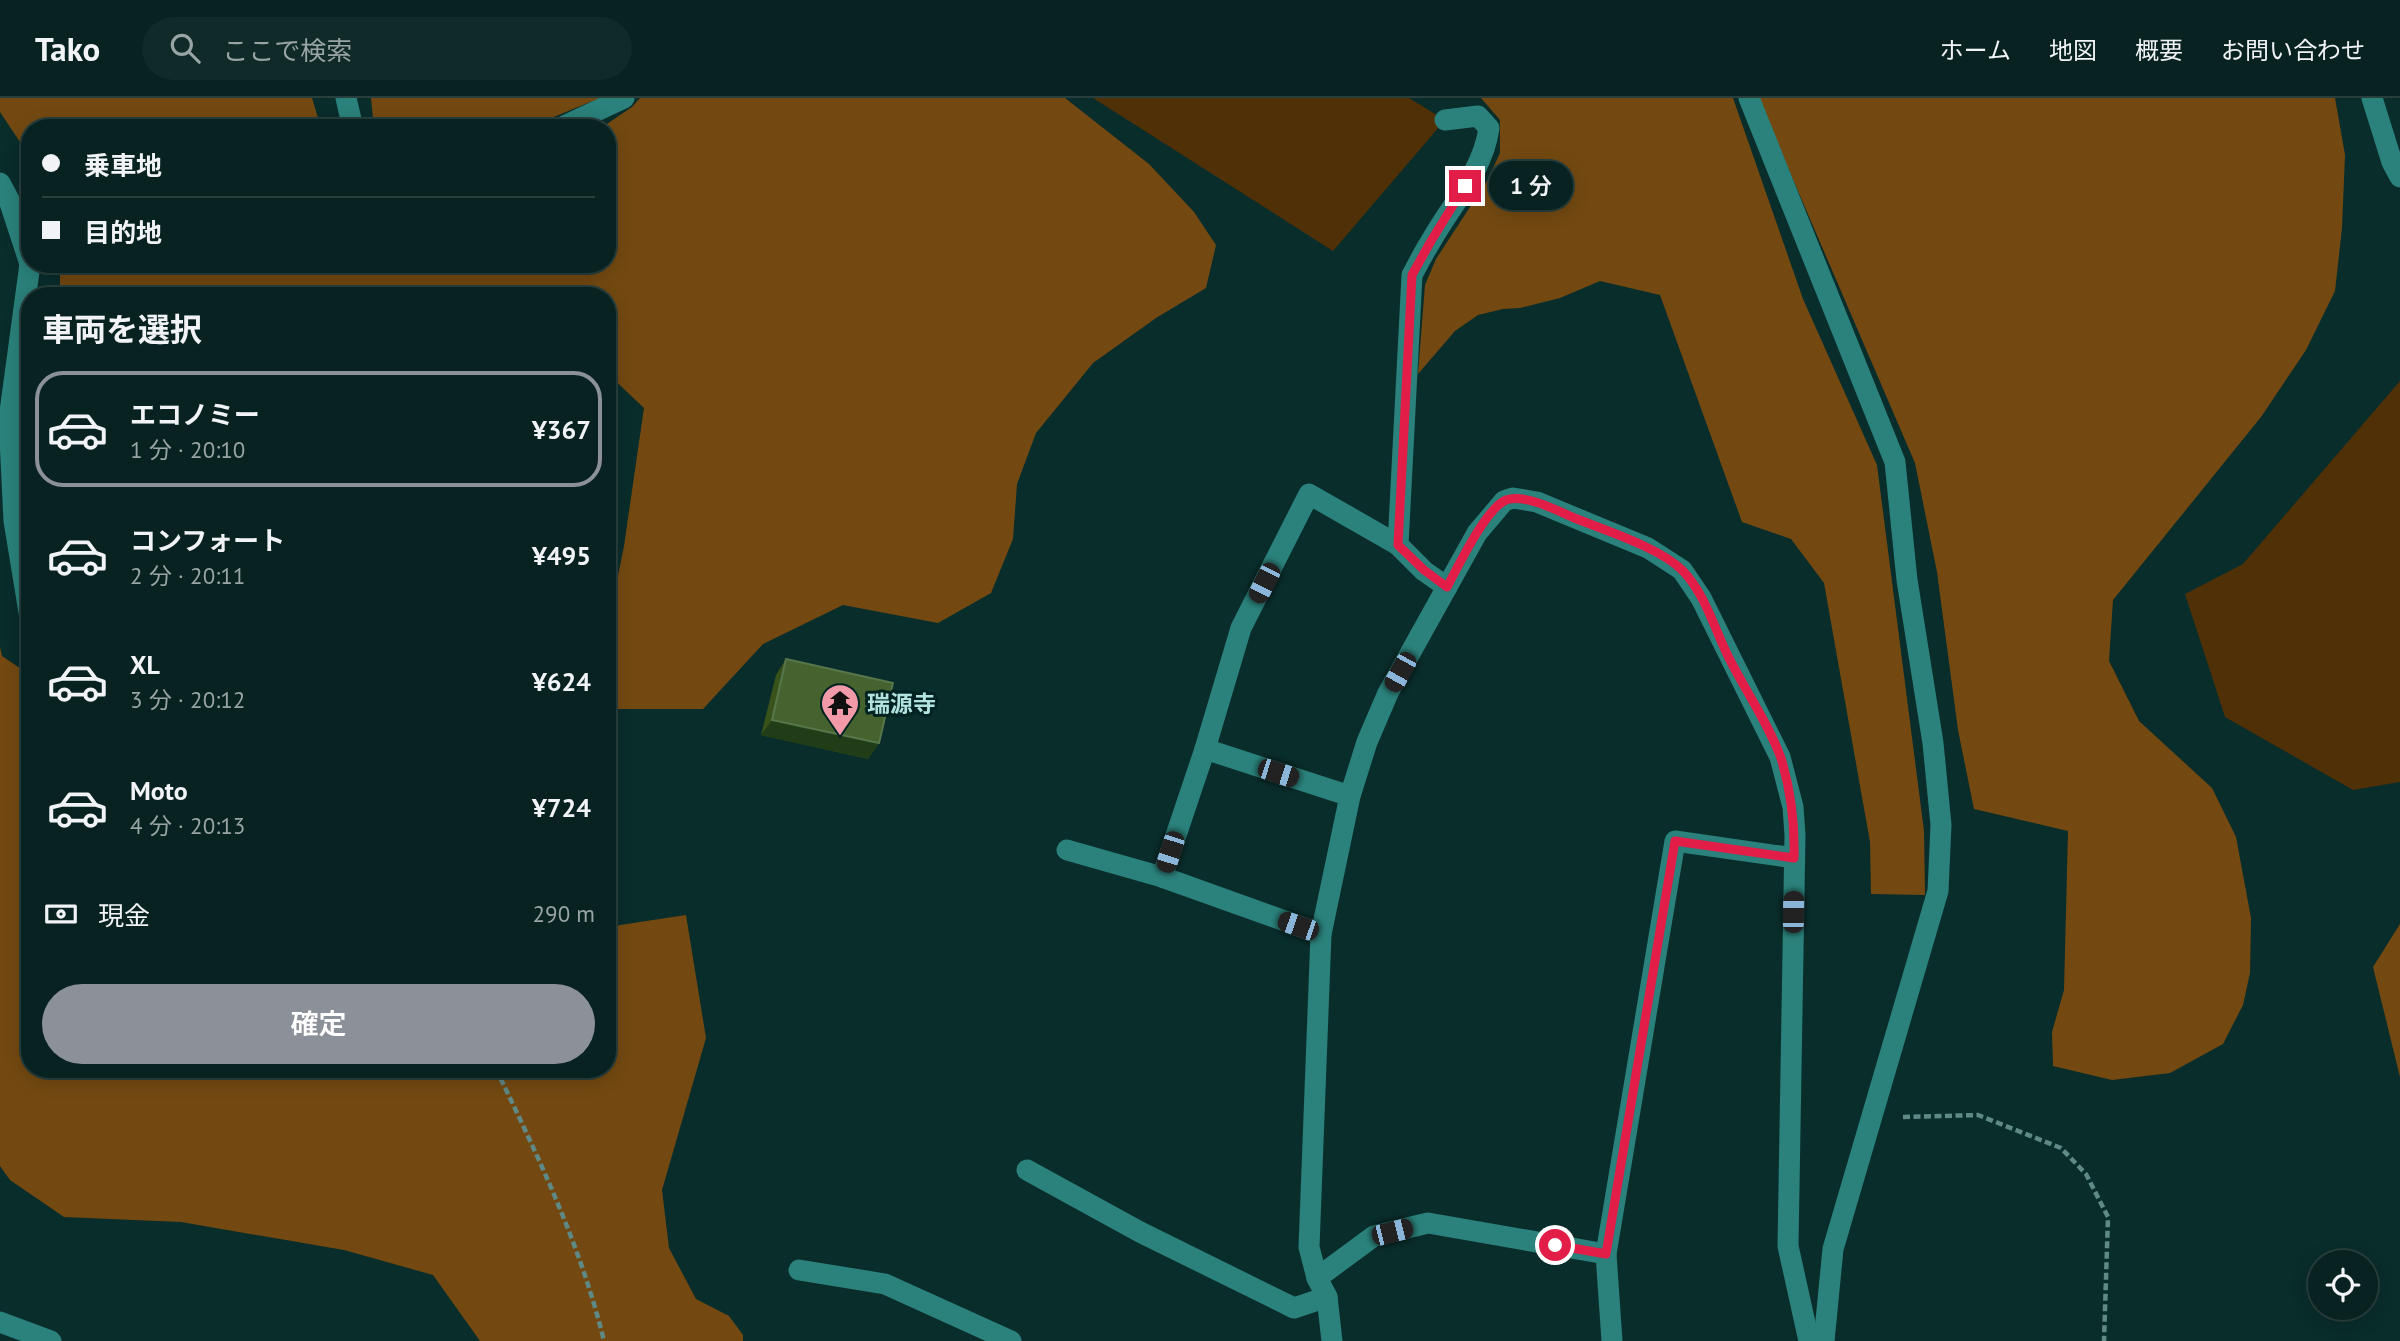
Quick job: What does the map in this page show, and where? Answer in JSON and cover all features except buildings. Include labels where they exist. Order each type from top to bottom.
[{"type":"street","points":[[346,98],[351,119]]},
{"type":"street","points":[[579,119],[624,98]]},
{"type":"street","points":[[1749,98],[1895,462],[1907,580],[1933,743],[1941,825],[1938,891],[1833,1249],[1824,1341]]},
{"type":"street","points":[[2372,98],[2392,162],[2400,177]]},
{"type":"street","points":[[1398,545],[1412,275],[1474,172],[1486,147],[1489,128],[1478,116],[1445,120]]},
{"type":"street","points":[[0,183],[9,200],[21,237]]},
{"type":"street","points":[[21,330],[9,419],[14,522],[21,564]]},
{"type":"street","points":[[1162,877],[1205,749],[1241,628],[1309,494],[1398,545],[1447,587]]},
{"type":"street","points":[[1332,1341],[1327,1297],[1317,1278],[1309,1248],[1321,934],[1350,796],[1367,742],[1388,693],[1477,533],[1504,501],[1513,498],[1537,502],[1648,548],[1687,575],[1780,757],[1793,807],[1794,858],[1788,1246],[1809,1341]]},
{"type":"street","points":[[1205,749],[1350,796]]},
{"type":"street","points":[[1612,1341],[1606,1254],[1675,841],[1794,858]]},
{"type":"street","points":[[1067,849],[1162,877],[1321,934]]},
{"type":"street","points":[[1027,1170],[1140,1233],[1294,1308],[1327,1297]]},
{"type":"street","points":[[1317,1278],[1374,1236],[1428,1223],[1606,1254]]},
{"type":"street","points":[[799,1270],[885,1284],[1011,1341]]},
{"type":"street","points":[[0,1322],[51,1341]]},
{"type":"path","points":[[500,1078],[543,1167],[596,1306],[604,1341]]},
{"type":"path","points":[[1870,1118],[1978,1115],[2061,1148],[2086,1174],[2108,1217],[2104,1341]]},
{"type":"shaded area","points":[[0,98],[312,98],[318,119],[21,119],[21,144],[0,112]]},
{"type":"shaded area","points":[[371,98],[600,98],[549,119],[373,119]]},
{"type":"shaded area","points":[[640,98],[1065,98],[1149,164],[1194,212],[1216,245],[1206,288],[1156,318],[1093,363],[1036,433],[1017,484],[1013,539],[991,593],[938,623],[843,605],[763,644],[703,709],[616,709],[616,586],[644,408],[616,382],[616,287],[60,287],[60,273],[616,273],[614,119]]},
{"type":"shaded area","points":[[1093,98],[1409,98],[1445,120],[1333,251]]},
{"type":"shaded area","points":[[1481,98],[1733,98],[1803,299],[1877,465],[1924,831],[1925,895],[1871,894],[1870,842],[1824,583],[1791,539],[1742,522],[1660,295],[1600,281],[1560,298],[1478,315],[1455,331],[1418,374],[1425,285],[1436,259],[1487,181],[1500,153],[1500,120]]},
{"type":"shaded area","points":[[1758,98],[2335,98],[2345,155],[2342,228],[2335,291],[2306,350],[2261,417],[2113,600],[2109,661],[2139,721],[2212,788],[2236,837],[2251,918],[2250,973],[2243,1005],[2223,1044],[2170,1073],[2112,1080],[2053,1066],[2052,1032],[2064,990],[2068,831],[1974,809],[1958,730],[1937,572],[1915,463]]},
{"type":"shaded area","points":[[2400,381],[2400,782],[2353,790],[2225,717],[2185,594],[2243,564]]},
{"type":"shaded area","points":[[0,647],[2,656],[21,669],[21,1078],[616,1078],[616,926],[686,915],[706,1038],[662,1190],[669,1248],[696,1299],[729,1316],[743,1335],[743,1341],[480,1341],[433,1275],[344,1250],[181,1222],[64,1217],[10,1180],[0,1166]]},
{"type":"shaded area","points":[[2400,924],[2400,1077],[2373,967]]},
{"type":"place","name":"瑞源寺","points":[[840,737]]},
{"type":"route","points":[[1465,186],[1412,275],[1398,545],[1447,587],[1477,533],[1504,501],[1513,498],[1537,502],[1648,548],[1676,565],[1687,575],[1701,598],[1728,656],[1758,709],[1780,757],[1793,807],[1794,858],[1675,841],[1606,1254],[1555,1245]]}]
